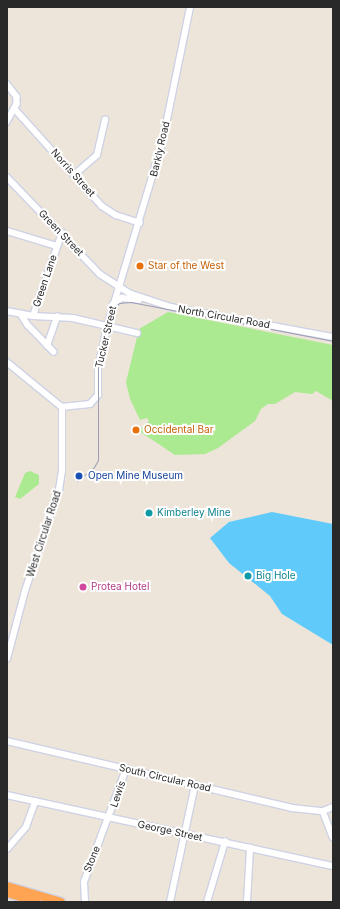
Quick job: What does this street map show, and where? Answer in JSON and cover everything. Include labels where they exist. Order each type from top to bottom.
[{"type":"highway","points":[[7,886],[61,902]]},
{"type":"highway","points":[[7,893],[37,902]]},
{"type":"street","name":"Barkly Road","points":[[118,287],[140,223],[162,144],[190,7]]},
{"type":"street","points":[[7,84],[17,97],[15,110],[7,122]]},
{"type":"street","name":"Norris Street","points":[[15,110],[110,212],[140,223]]},
{"type":"street","points":[[74,175],[97,155],[106,120]]},
{"type":"street","name":"Green Street","points":[[7,177],[62,232],[100,274],[118,287]]},
{"type":"street","name":"Green Lane","points":[[7,231],[57,246]]},
{"type":"street","name":"Green Lane","points":[[33,316],[62,232]]},
{"type":"street","name":"North Circular Road","points":[[118,287],[159,304],[333,337]]},
{"type":"street","name":"Tucker Street","points":[[62,407],[86,405],[97,398],[98,368],[118,287]]},
{"type":"street","points":[[113,304],[127,298],[159,304]]},
{"type":"street","points":[[7,311],[33,316],[73,318],[136,333]]},
{"type":"street","points":[[21,314],[47,346],[54,352]]},
{"type":"street","points":[[47,346],[57,317]]},
{"type":"street","points":[[7,362],[62,407]]},
{"type":"street","name":"West Circular Road","points":[[7,659],[29,580],[59,490],[62,471],[62,407]]},
{"type":"street","name":"South Circular Road","points":[[7,741],[292,808],[323,811]]},
{"type":"street","name":"Lewis","points":[[109,818],[126,769]]},
{"type":"street","points":[[170,902],[195,785]]},
{"type":"street","name":"George Street","points":[[7,795],[333,866]]},
{"type":"street","points":[[7,849],[26,827],[35,802]]},
{"type":"street","points":[[333,807],[323,811],[333,837]]},
{"type":"street","name":"Stone","points":[[85,902],[84,882],[109,818]]},
{"type":"street","points":[[207,902],[226,842]]},
{"type":"street","points":[[247,902],[250,848]]},
{"type":"green space","points":[[168,312],[333,345],[333,401],[316,391],[312,394],[295,392],[275,404],[268,404],[261,409],[255,421],[218,448],[205,454],[175,455],[139,431],[149,421],[147,418],[140,420],[130,399],[126,382],[139,329]]},
{"type":"green space","points":[[30,471],[39,475],[39,484],[20,499],[15,497],[25,473]]},
{"type":"water","points":[[272,512],[333,524],[333,645],[282,614],[270,596],[229,563],[210,538],[229,522]]},
{"type":"tram line","points":[[77,481],[94,467],[98,460],[98,368],[108,320],[113,309],[119,303],[131,302],[333,341]]},
{"type":"place","name":"Star of the West","points":[[140,266]]},
{"type":"place","name":"Occidental Bar","points":[[136,430]]},
{"type":"place","name":"Open Mine Museum","points":[[79,476]]},
{"type":"place","name":"Kimberley Mine","points":[[149,513]]},
{"type":"place","name":"Big Hole","points":[[248,576]]},
{"type":"place","name":"Protea Hotel","points":[[83,587]]}]
